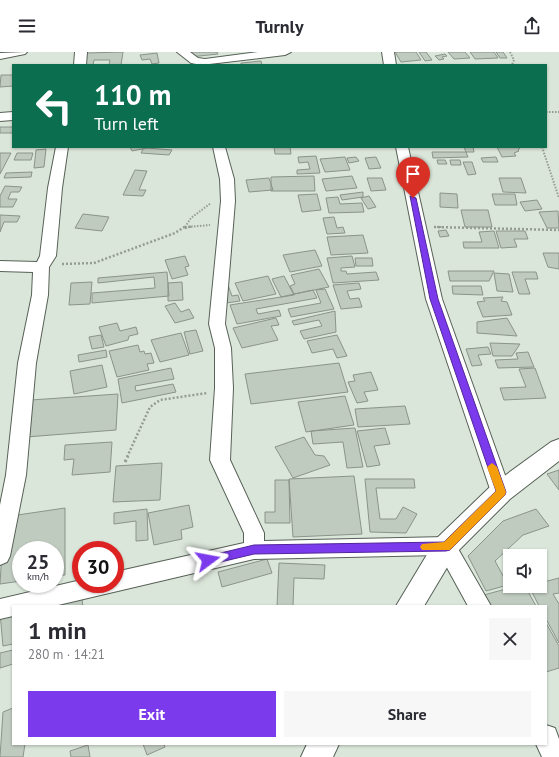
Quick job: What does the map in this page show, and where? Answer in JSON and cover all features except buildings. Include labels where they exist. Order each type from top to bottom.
[{"type":"street","points":[[0,56],[21,52]]},
{"type":"street","points":[[80,64],[81,52]]},
{"type":"street","points":[[187,58],[201,62],[232,55],[285,52]]},
{"type":"street","points":[[388,52],[390,64]]},
{"type":"street","points":[[0,117],[12,116]]},
{"type":"street","points":[[0,556],[16,475],[28,363],[40,295],[42,266],[48,256],[55,188],[62,148]]},
{"type":"street","points":[[219,148],[227,179],[226,227],[217,324],[224,348],[224,388],[220,460],[254,534],[254,550]]},
{"type":"street","points":[[402,148],[434,299],[501,492]]},
{"type":"street","points":[[0,266],[42,266]]},
{"type":"street","points":[[410,605],[446,546],[501,492],[559,448]]},
{"type":"street","points":[[124,580],[254,550],[446,546]]},
{"type":"street","points":[[446,546],[479,605]]},
{"type":"street","points":[[13,605],[72,592]]},
{"type":"street","points":[[0,608],[12,605]]},
{"type":"street","points":[[547,740],[554,757]]},
{"type":"street","points":[[316,757],[323,745]]},
{"type":"path","points":[[510,52],[514,60],[512,64]]},
{"type":"path","points":[[547,112],[559,112]]},
{"type":"path","points":[[542,148],[559,198]]},
{"type":"path","points":[[185,228],[191,218],[216,199],[227,179]]},
{"type":"path","points":[[42,266],[94,263],[116,254],[151,243],[185,228],[198,225],[226,227]]},
{"type":"path","points":[[419,226],[559,230]]},
{"type":"path","points":[[125,462],[150,407],[155,402],[208,393],[224,388]]},
{"type":"slow traffic","points":[[426,547],[446,546],[501,492],[492,467]]},
{"type":"route","points":[[208,560],[254,550],[446,546],[501,492],[434,299],[413,198]]}]
